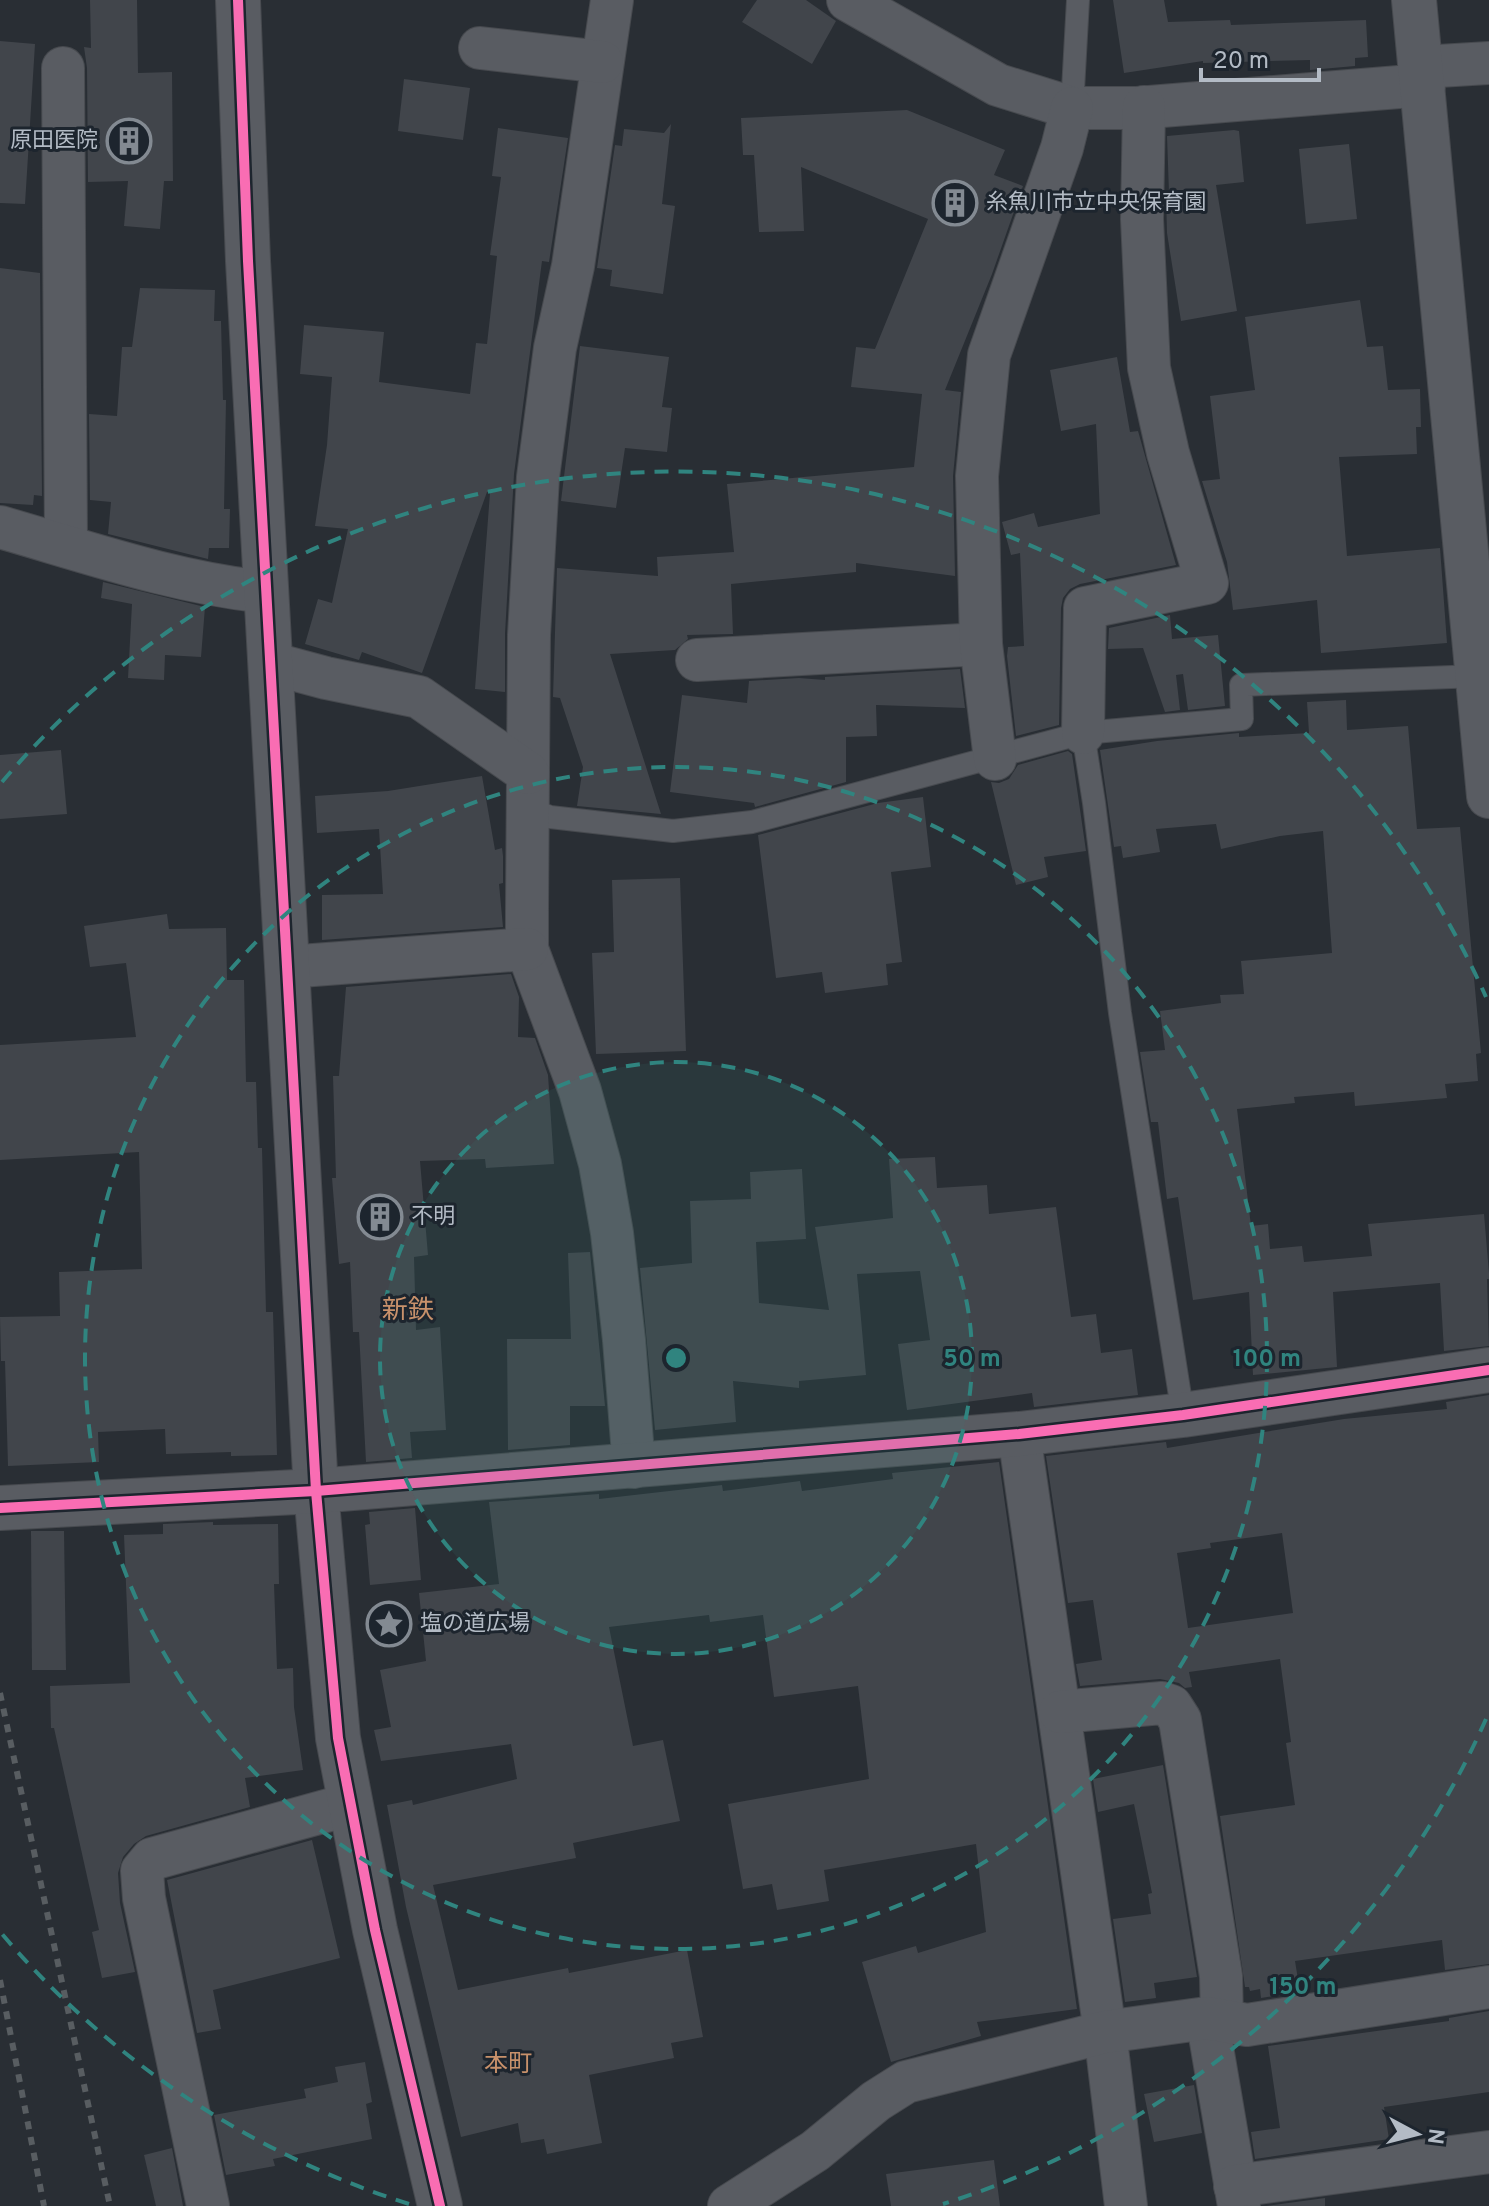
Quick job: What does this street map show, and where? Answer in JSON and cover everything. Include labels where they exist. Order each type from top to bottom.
[{"type":"street","points":[[238,0],[248,261],[316,1491],[338,1738],[375,1930],[440,2206]]},
{"type":"street","points":[[612,0],[573,266],[555,348],[538,477],[529,635],[527,949],[580,1091],[600,1164],[617,1279],[634,1467]]},
{"type":"street","points":[[848,0],[998,85],[1072,108],[1144,107],[1423,76],[1489,63]]},
{"type":"street","points":[[1414,0],[1489,796]]},
{"type":"street","points":[[480,48],[602,62]]},
{"type":"street","points":[[63,68],[66,546]]},
{"type":"street","points":[[1083,733],[1085,608],[1207,583],[1168,453],[1149,368],[1142,219],[1144,107]]},
{"type":"street","points":[[995,759],[981,644],[977,476],[989,355],[1062,148],[1072,108]]},
{"type":"street","points":[[0,527],[185,578],[266,592]]},
{"type":"street","points":[[697,660],[981,644]]},
{"type":"street","points":[[270,663],[419,697],[528,790]]},
{"type":"street","points":[[287,967],[527,949]]},
{"type":"street","points":[[0,1508],[316,1491],[1019,1434],[1183,1415],[1489,1370]]},
{"type":"street","points":[[1019,1434],[1105,2032],[1126,2206]]},
{"type":"street","points":[[1060,1712],[1162,1703],[1177,1712],[1180,1720],[1221,1976],[1214,2019],[1237,2196],[1489,2152]]},
{"type":"street","points":[[208,2206],[144,1898],[142,1871],[152,1859],[351,1804]]},
{"type":"street","points":[[729,2206],[815,2151],[876,2101],[906,2082],[1105,2032],[1214,2019],[1247,2025],[1489,1987]]},
{"type":"lane","points":[[1072,108],[1078,0]]},
{"type":"lane","points":[[528,790],[550,817],[673,831],[752,822],[1083,733],[1242,719],[1241,685],[1478,676]]},
{"type":"lane","points":[[1083,733],[1120,1013],[1183,1415]]},
{"type":"building","name":"原田医院","points":[[90,0],[137,0],[138,73],[172,72],[173,181],[164,181],[160,229],[124,226],[128,181],[88,182],[84,47],[91,48]]},
{"type":"building","points":[[757,0],[806,0],[836,21],[812,64],[742,22]]},
{"type":"building","points":[[1113,0],[1164,0],[1168,22],[1230,20],[1231,25],[1366,20],[1368,57],[1355,58],[1355,66],[1310,70],[1310,60],[1203,61],[1124,73]]},
{"type":"building","points":[[0,41],[35,44],[25,204],[0,203]]},
{"type":"building","points":[[404,79],[470,88],[463,140],[398,131]]},
{"type":"building","points":[[907,110],[1005,150],[994,175],[1023,186],[992,274],[945,390],[961,392],[953,476],[955,576],[856,563],[856,572],[731,584],[733,634],[687,635],[688,639],[675,650],[610,654],[661,814],[577,806],[583,767],[560,698],[553,697],[557,568],[658,576],[657,557],[734,552],[727,484],[914,467],[922,394],[851,387],[856,347],[875,349],[928,219],[801,167],[804,231],[759,232],[754,155],[743,155],[741,118]]},
{"type":"building","points":[[671,124],[662,204],[675,206],[663,294],[610,286],[612,270],[597,268],[615,145],[622,146],[624,129],[664,133]]},
{"type":"building","points":[[498,128],[568,138],[549,262],[542,261],[514,474],[505,692],[475,689],[490,493],[487,492],[422,673],[362,652],[359,660],[305,644],[318,599],[332,603],[348,529],[315,526],[327,445],[332,377],[300,374],[304,325],[384,332],[379,382],[470,394],[476,343],[487,344],[497,256],[490,255],[501,177],[492,176]]},
{"type":"building","points":[[1239,131],[1244,182],[1216,185],[1237,311],[1181,321],[1167,233],[1167,136]]},
{"type":"building","points":[[1349,144],[1357,219],[1306,224],[1299,149]]},
{"type":"building","points":[[0,268],[40,273],[42,496],[34,495],[33,505],[0,503]]},
{"type":"building","points":[[140,288],[215,290],[214,321],[221,321],[223,400],[226,400],[224,509],[230,509],[229,548],[209,548],[208,559],[108,534],[111,502],[90,500],[89,414],[117,416],[122,347],[132,347]]},
{"type":"building","points":[[1360,300],[1367,347],[1383,346],[1388,390],[1420,389],[1421,427],[1416,427],[1417,454],[1339,457],[1347,556],[1440,548],[1447,643],[1321,653],[1317,600],[1233,610],[1227,562],[1202,481],[1220,479],[1210,396],[1255,390],[1245,317]]},
{"type":"building","points":[[580,346],[669,357],[662,407],[672,408],[667,452],[625,448],[616,508],[561,501]]},
{"type":"building","points":[[1117,357],[1130,432],[1138,431],[1176,565],[1080,584],[1070,589],[1063,598],[1061,608],[1059,725],[1016,736],[1007,656],[1008,647],[1024,646],[1020,553],[1011,555],[1002,522],[1034,513],[1038,527],[1100,514],[1096,424],[1061,431],[1050,370]]},
{"type":"building","points":[[103,582],[205,607],[201,657],[165,655],[164,680],[128,678],[132,604],[101,598]]},
{"type":"building","points":[[1170,615],[1172,639],[1218,635],[1225,706],[1188,710],[1183,674],[1176,675],[1180,710],[1165,712],[1143,648],[1108,649],[1109,628]]},
{"type":"building","points":[[960,669],[965,708],[876,705],[877,736],[846,737],[846,782],[755,807],[754,803],[670,792],[682,695],[747,703],[749,681],[825,680],[825,677]]},
{"type":"building","points":[[1346,700],[1347,730],[1408,726],[1417,829],[1460,827],[1481,1053],[1476,1054],[1478,1081],[1445,1084],[1447,1098],[1355,1106],[1354,1092],[1294,1097],[1295,1103],[1237,1109],[1251,1226],[1268,1224],[1270,1249],[1302,1246],[1304,1262],[1372,1256],[1368,1224],[1484,1214],[1489,1273],[1489,1346],[1444,1351],[1440,1283],[1333,1292],[1337,1367],[1253,1375],[1249,1292],[1193,1300],[1178,1197],[1167,1199],[1158,1122],[1151,1122],[1140,1052],[1165,1050],[1160,1011],[1221,1003],[1220,995],[1244,994],[1241,961],[1332,953],[1323,831],[1280,836],[1221,849],[1216,824],[1156,829],[1160,852],[1123,858],[1121,846],[1114,847],[1100,750],[1239,733],[1239,737],[1309,733],[1307,702]]},
{"type":"building","points":[[61,750],[67,814],[0,819],[0,755]]},
{"type":"building","points":[[1068,751],[1072,754],[1086,851],[1044,857],[1048,877],[1016,885],[991,782],[1009,779],[1018,765]]},
{"type":"building","points":[[482,776],[495,850],[502,848],[503,883],[499,884],[503,927],[322,940],[322,895],[383,894],[379,829],[317,833],[315,796],[388,791]]},
{"type":"building","points":[[923,797],[931,867],[891,872],[902,962],[886,964],[888,985],[825,993],[822,972],[776,978],[758,835],[878,803]]},
{"type":"building","points":[[680,878],[686,1051],[596,1054],[592,953],[614,952],[612,880]]},
{"type":"building","points":[[167,914],[169,929],[226,928],[227,980],[244,980],[246,1082],[256,1082],[258,1148],[262,1148],[266,1312],[273,1312],[277,1455],[231,1456],[231,1452],[166,1454],[165,1429],[98,1432],[99,1462],[8,1466],[5,1361],[1,1361],[0,1317],[60,1316],[59,1272],[142,1269],[139,1152],[0,1160],[0,1045],[136,1037],[126,963],[90,967],[84,926]]},
{"type":"building","points":[[511,974],[519,997],[518,1037],[535,1038],[548,1075],[554,1164],[486,1168],[485,1159],[420,1161],[428,1255],[414,1257],[416,1330],[440,1327],[446,1430],[410,1432],[412,1458],[366,1462],[359,1332],[353,1332],[350,1262],[339,1264],[332,1178],[336,1178],[333,1076],[339,1076],[346,987]]},
{"type":"building","points":[[935,1157],[937,1188],[987,1185],[989,1214],[1056,1207],[1071,1317],[1096,1314],[1101,1353],[1132,1349],[1138,1395],[1034,1407],[1032,1393],[907,1410],[898,1344],[930,1340],[920,1271],[857,1274],[866,1375],[799,1381],[799,1388],[733,1381],[736,1422],[655,1430],[640,1268],[692,1263],[690,1201],[751,1199],[750,1172],[802,1169],[806,1239],[756,1242],[759,1303],[829,1310],[815,1227],[893,1218],[889,1159]]},
{"type":"building","points":[[590,1252],[605,1406],[570,1406],[570,1445],[508,1450],[507,1339],[571,1339],[568,1253]]},
{"type":"building","points":[[1489,1395],[1489,1964],[1445,1970],[1442,1940],[1295,1961],[1300,1992],[1261,1998],[1260,1989],[1250,1991],[1249,1987],[1245,1987],[1220,1816],[1295,1805],[1286,1743],[1291,1742],[1280,1659],[1189,1672],[1192,1687],[1185,1688],[1179,1683],[1160,1679],[1080,1686],[1076,1664],[1102,1660],[1093,1600],[1068,1603],[1046,1456],[1166,1442],[1167,1448],[1344,1419],[1447,1409],[1446,1402]],"holes":[[[1282,1533],[1293,1613],[1188,1628],[1177,1553],[1211,1548],[1210,1543]]]},
{"type":"building","points":[[999,1462],[1077,2009],[977,2022],[981,2036],[891,2062],[862,1962],[916,1946],[918,1953],[986,1932],[976,1844],[824,1870],[829,1901],[777,1910],[772,1884],[743,1889],[728,1804],[869,1779],[858,1686],[774,1697],[763,1615],[710,1622],[709,1615],[609,1627],[633,1746],[663,1740],[680,1821],[573,1843],[576,1858],[433,1885],[458,1990],[568,1968],[569,1973],[687,1950],[703,2037],[671,2043],[674,2058],[589,2075],[602,2143],[547,2154],[544,2139],[521,2143],[518,2123],[461,2137],[406,1907],[387,1805],[412,1800],[413,1805],[517,1779],[511,1744],[381,1761],[374,1730],[391,1727],[380,1670],[426,1661],[419,1593],[499,1584],[489,1502],[599,1494],[599,1499],[722,1485],[723,1491],[800,1481],[802,1491],[893,1479],[892,1473]]},
{"type":"building","points":[[415,1508],[421,1580],[370,1585],[365,1525],[370,1524],[369,1512]]},
{"type":"building","points":[[213,1522],[213,1525],[278,1524],[279,1584],[274,1584],[277,1669],[293,1668],[294,1707],[303,1770],[245,1778],[250,1807],[146,1836],[134,1844],[123,1857],[118,1873],[120,1903],[135,1972],[102,1978],[92,1932],[99,1930],[54,1728],[51,1728],[50,1686],[130,1683],[124,1535],[163,1534],[163,1524]]},
{"type":"building","points":[[31,1531],[64,1531],[66,1670],[32,1670]]},
{"type":"building","points":[[1163,1765],[1197,1977],[1154,1983],[1156,1998],[1125,2002],[1113,1919],[1151,1914],[1148,1894],[1152,1893],[1134,1804],[1098,1812],[1093,1779]]},
{"type":"building","points":[[312,1840],[340,1958],[213,1990],[221,2029],[197,2033],[167,1880]]},
{"type":"building","points":[[1489,2011],[1489,2092],[1384,2107],[1389,2139],[1255,2159],[1251,2132],[1280,2128],[1268,2046],[1449,2021],[1449,2018]]},
{"type":"building","points":[[365,2062],[372,2102],[366,2104],[372,2139],[273,2159],[275,2166],[226,2175],[214,2115],[306,2098],[304,2089],[338,2082],[335,2067]]},
{"type":"building","points":[[1194,2085],[1202,2133],[1154,2142],[1144,2094]]},
{"type":"building","points":[[172,2148],[183,2206],[156,2206],[144,2155]]},
{"type":"building","points":[[994,2160],[1000,2206],[891,2206],[886,2174]]},
{"type":"building","points":[[1325,2198],[1325,2206],[1266,2206]]},
{"type":"railway","points":[[0,1693],[110,2206]]},
{"type":"railway","points":[[0,1980],[44,2206]]},
{"type":"cycle path","points":[[238,0],[248,261],[316,1491],[338,1738],[375,1930],[440,2206]]},
{"type":"cycle path","points":[[0,1508],[316,1491],[1019,1434],[1183,1415],[1489,1370]]},
{"type":"place","name":"原田医院","points":[[129,141]]},
{"type":"place","name":"糸魚川市立中央保育園","points":[[955,203]]},
{"type":"place","name":"不明","points":[[380,1217]]},
{"type":"place","name":"塩の道広場","points":[[389,1624]]},
{"type":"district","name":"新鉄","points":[[408,1311]]},
{"type":"district","name":"本町","points":[[508,2065]]}]
